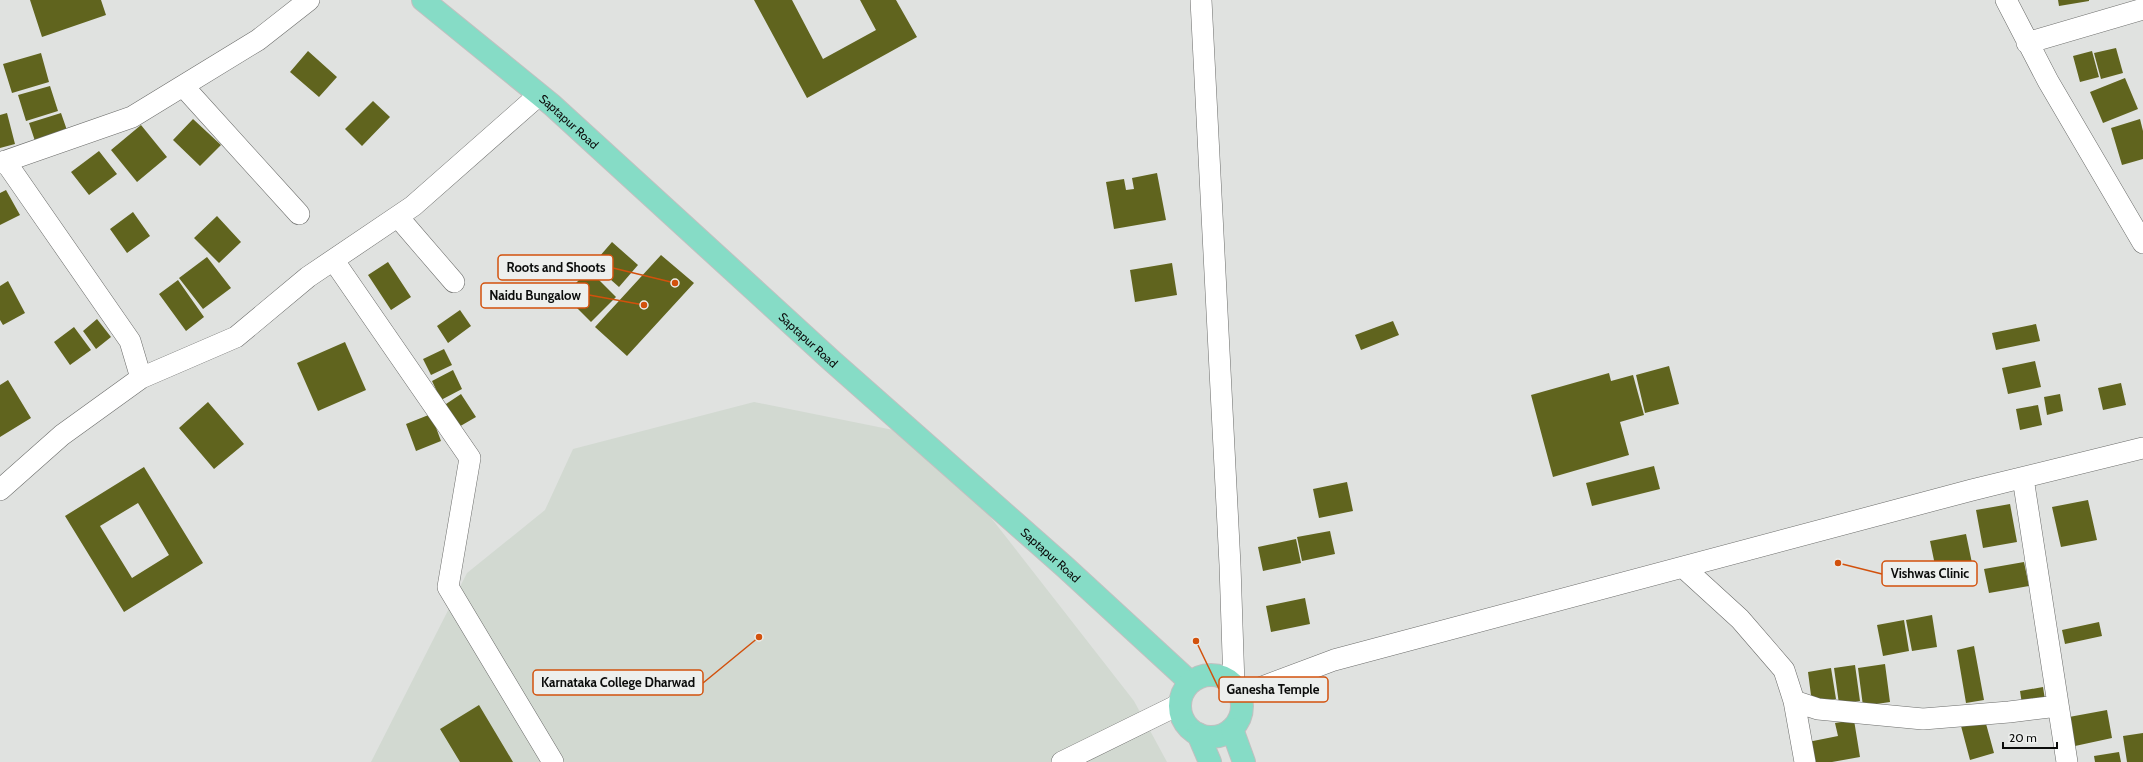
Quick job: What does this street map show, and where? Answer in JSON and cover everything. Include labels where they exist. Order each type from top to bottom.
[{"type":"main road","name":"Saptapur Road","points":[[423,0],[539,95],[832,361],[1059,562],[1190,682]]},
{"type":"main road","points":[[1213,674],[1224,677],[1237,690],[1242,707],[1239,719],[1232,729],[1222,735],[1210,737],[1198,734],[1188,726],[1182,716],[1180,704],[1183,692],[1190,682],[1201,676],[1213,674]]},
{"type":"main road","points":[[1232,729],[1244,762]]},
{"type":"main road","points":[[1198,734],[1210,762]]},
{"type":"street","points":[[141,378],[130,341],[3,162],[132,117],[258,40],[309,0]]},
{"type":"street","points":[[1201,0],[1237,690],[1334,660],[1972,490],[2143,448]]},
{"type":"street","points":[[2006,0],[2048,81],[2143,243]]},
{"type":"street","points":[[2027,43],[2143,9]]},
{"type":"street","points":[[183,86],[299,214]]},
{"type":"street","points":[[0,490],[62,435],[141,378],[236,337],[308,277],[334,261],[413,206],[539,95]]},
{"type":"street","points":[[398,217],[454,282]]},
{"type":"street","points":[[334,261],[470,458],[448,588],[553,762]]},
{"type":"street","points":[[2024,478],[2067,762]]},
{"type":"street","points":[[1683,567],[1740,618],[1784,670],[1794,701],[1805,762]]},
{"type":"street","points":[[1794,701],[1818,709],[1923,719],[2009,712],[2058,706]]},
{"type":"street","points":[[1062,762],[1180,704]]},
{"type":"shaded area","points":[[754,402],[928,437],[1134,701],[1167,762],[371,762],[467,573],[545,510],[573,449]]},
{"type":"building","points":[[30,0],[101,0],[106,15],[42,37]]},
{"type":"building","points":[[754,0],[792,0],[823,59],[876,30],[860,0],[896,0],[917,37],[807,98]]},
{"type":"building","points":[[2058,0],[2089,0],[2089,1],[2059,6]]},
{"type":"building","points":[[2116,48],[2123,73],[2101,79],[2094,53]]},
{"type":"building","points":[[308,51],[337,77],[319,97],[290,72]]},
{"type":"building","points":[[2092,51],[2099,77],[2080,82],[2073,56]]},
{"type":"building","points":[[41,53],[49,82],[12,93],[3,64]]},
{"type":"building","points":[[2125,78],[2138,109],[2103,123],[2090,92]]},
{"type":"building","points":[[50,86],[58,111],[26,121],[18,95]]},
{"type":"building","points":[[373,101],[390,117],[362,146],[345,129]]},
{"type":"building","points":[[7,113],[15,144],[0,148],[0,115]]},
{"type":"building","points":[[61,113],[69,136],[37,147],[29,123]]},
{"type":"building","points":[[193,119],[221,145],[200,166],[173,140]]},
{"type":"building","points":[[2140,119],[2143,131],[2143,159],[2122,165],[2111,128]]},
{"type":"building","points":[[141,125],[167,157],[137,182],[111,150]]},
{"type":"building","points":[[99,151],[117,174],[89,195],[71,172]]},
{"type":"building","points":[[1157,173],[1166,220],[1114,229],[1106,182],[1124,179],[1126,190],[1134,189],[1132,178]]},
{"type":"building","points":[[6,190],[20,215],[0,225],[0,193]]},
{"type":"building","points":[[133,212],[150,236],[127,253],[110,229]]},
{"type":"building","points":[[217,216],[241,242],[219,263],[194,238]]},
{"type":"building","points":[[612,242],[638,265],[619,287],[593,264]]},
{"type":"building","points":[[661,255],[694,283],[627,356],[595,327]]},
{"type":"building","points":[[207,257],[231,288],[203,309],[179,278]]},
{"type":"building","points":[[388,262],[411,297],[391,310],[368,275]]},
{"type":"building","points":[[1172,263],[1177,295],[1135,302],[1130,270]]},
{"type":"building","points":[[589,270],[616,297],[591,322],[564,295]]},
{"type":"building","points":[[178,280],[204,317],[186,331],[159,294]]},
{"type":"building","points":[[8,281],[25,313],[3,325],[0,320],[0,286]]},
{"type":"building","points":[[460,310],[471,326],[448,343],[437,326]]},
{"type":"building","points":[[97,319],[111,337],[96,349],[83,331]]},
{"type":"building","points":[[1393,321],[1399,335],[1361,350],[1355,335]]},
{"type":"building","points":[[2036,324],[2040,341],[1996,350],[1992,333]]},
{"type":"building","points":[[74,327],[91,350],[70,365],[54,342]]},
{"type":"building","points":[[345,342],[366,390],[318,411],[297,363]]},
{"type":"building","points":[[444,349],[452,365],[431,375],[423,359]]},
{"type":"building","points":[[2035,361],[2041,387],[2008,394],[2002,368]]},
{"type":"building","points":[[1669,366],[1679,404],[1645,413],[1636,375]]},
{"type":"building","points":[[453,370],[462,389],[441,400],[432,381]]},
{"type":"building","points":[[1609,373],[1611,381],[1633,375],[1644,415],[1620,422],[1629,455],[1553,477],[1531,395]]},
{"type":"building","points":[[8,380],[31,418],[0,437],[0,385]]},
{"type":"building","points":[[2121,383],[2126,405],[2103,410],[2098,388]]},
{"type":"building","points":[[461,394],[476,417],[457,428],[443,406]]},
{"type":"building","points":[[2060,394],[2063,411],[2047,415],[2044,397]]},
{"type":"building","points":[[208,402],[244,444],[214,469],[179,428]]},
{"type":"building","points":[[2038,405],[2042,425],[2020,430],[2016,409]]},
{"type":"building","points":[[431,414],[441,441],[416,451],[406,424]]},
{"type":"building","points":[[1654,466],[1660,489],[1592,506],[1586,483]]},
{"type":"building","points":[[144,467],[203,563],[124,612],[65,516]],"holes":[[[138,503],[169,555],[132,578],[100,526]]]},
{"type":"building","points":[[1347,482],[1353,511],[1319,518],[1313,489]]},
{"type":"building","points":[[2088,500],[2097,540],[2061,547],[2052,507]]},
{"type":"building","points":[[2010,504],[2017,542],[1983,548],[1976,510]]},
{"type":"building","points":[[1330,531],[1335,554],[1302,561],[1297,537]]},
{"type":"building","points":[[1966,534],[1972,563],[1936,570],[1930,541]]},
{"type":"building","points":[[1296,539],[1301,563],[1263,571],[1258,547]]},
{"type":"building","points":[[2024,562],[2029,586],[1989,593],[1984,569]]},
{"type":"building","points":[[1305,598],[1310,624],[1271,632],[1266,606]]},
{"type":"building","points":[[1932,615],[1937,647],[1912,651],[1906,620]]},
{"type":"building","points":[[1904,620],[1909,651],[1883,656],[1877,625]]},
{"type":"building","points":[[2099,622],[2102,636],[2065,644],[2062,630]]},
{"type":"building","points":[[1974,646],[1984,700],[1966,703],[1957,650]]},
{"type":"building","points":[[1885,664],[1890,702],[1863,706],[1858,668]]},
{"type":"building","points":[[1855,665],[1860,701],[1839,704],[1834,668]]},
{"type":"building","points":[[1831,668],[1836,699],[1812,703],[1808,672]]},
{"type":"building","points":[[2043,687],[2045,700],[2022,704],[2020,691]]},
{"type":"building","points":[[479,705],[513,762],[460,762],[440,729]]},
{"type":"building","points":[[2107,710],[2112,738],[2075,746],[2069,717]]},
{"type":"building","points":[[1854,720],[1860,757],[1832,762],[1812,762],[1808,742],[1838,736],[1835,723]]},
{"type":"building","points":[[1985,720],[1994,753],[1970,760],[1961,726]]},
{"type":"building","points":[[2143,733],[2143,762],[2127,762],[2123,736]]},
{"type":"building","points":[[2119,752],[2121,762],[2095,762],[2094,756]]},
{"type":"place","name":"Roots and Shoots","points":[[675,283]]},
{"type":"place","name":"Naidu Bungalow","points":[[644,305]]},
{"type":"place","name":"Vishwas Clinic","points":[[1838,563]]},
{"type":"place","name":"Karnataka College Dharwad","points":[[759,637]]},
{"type":"place","name":"Ganesha Temple","points":[[1196,641]]}]
